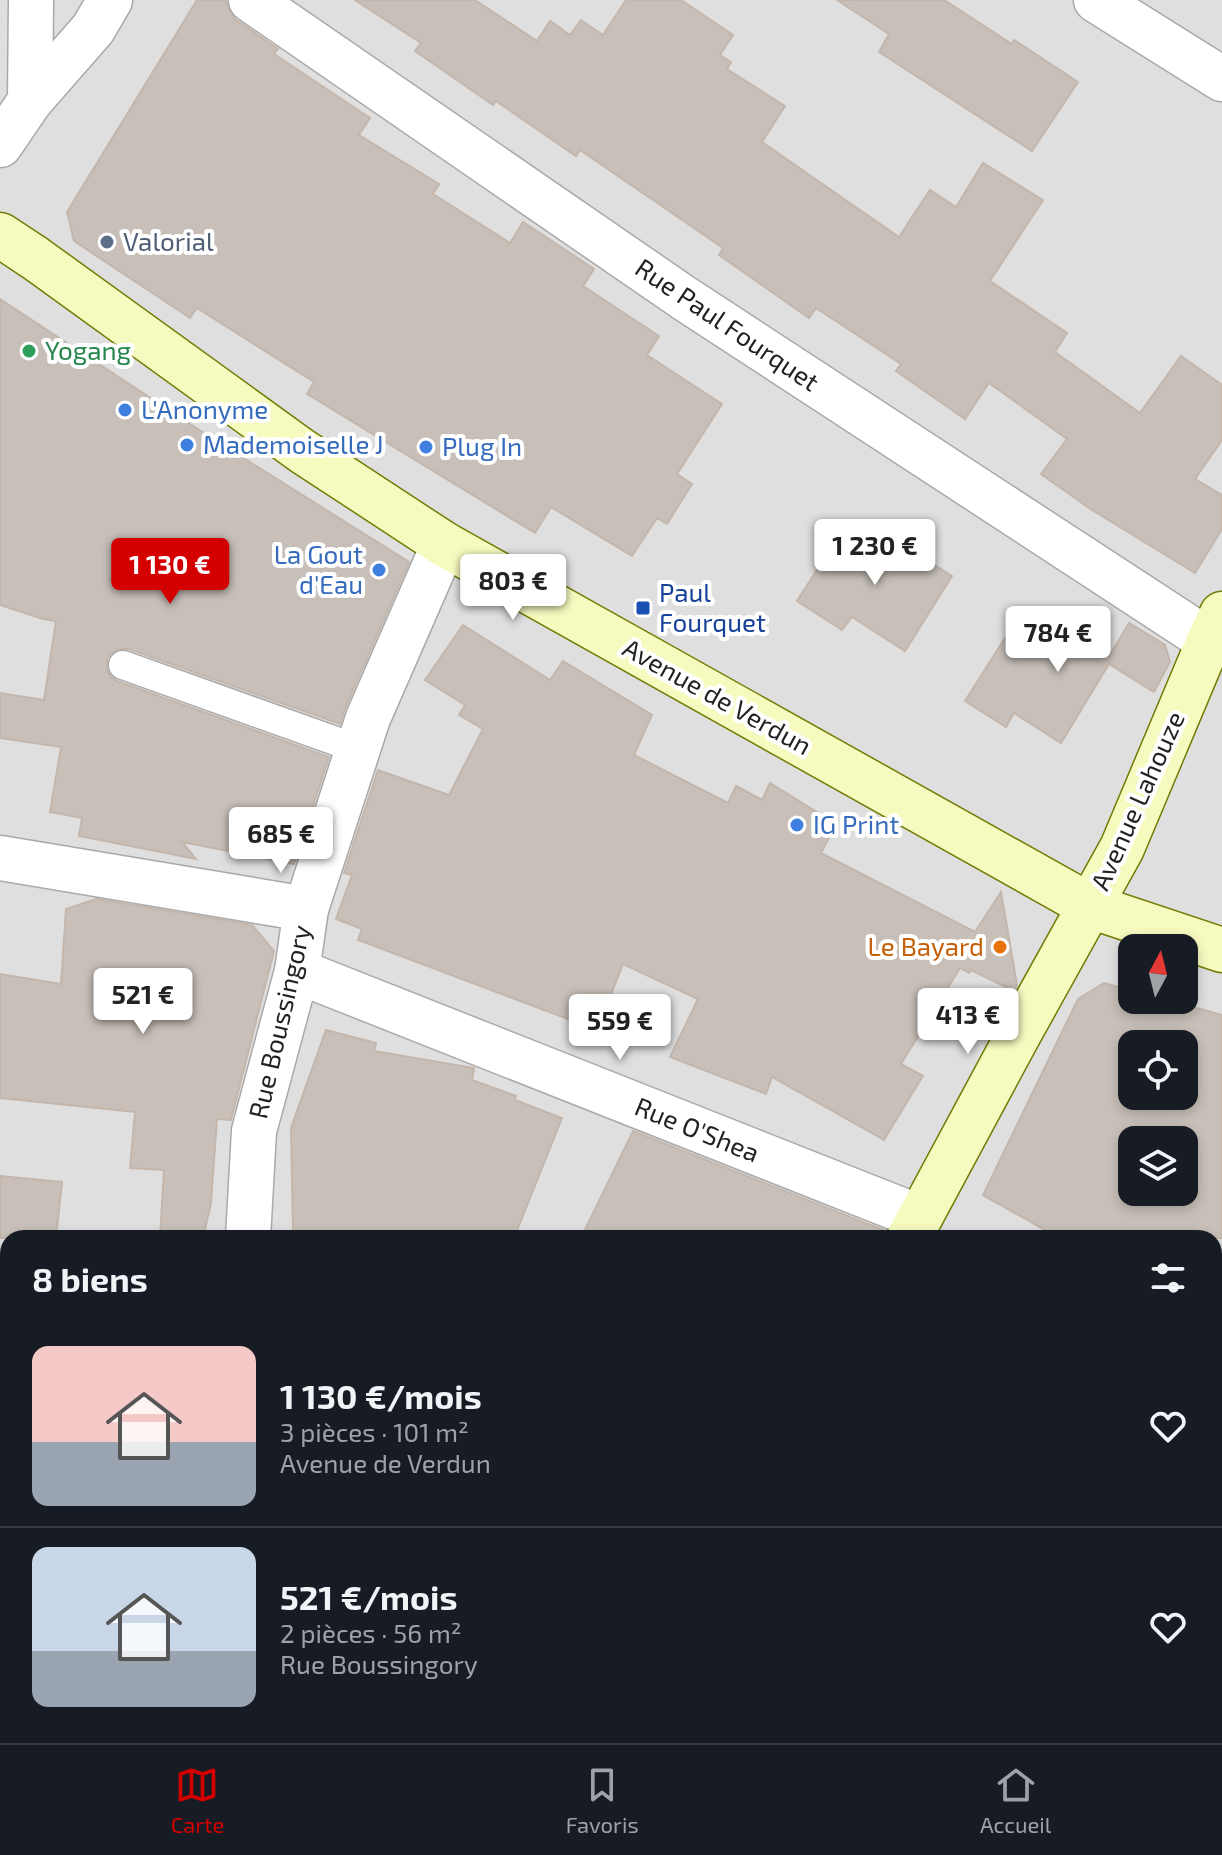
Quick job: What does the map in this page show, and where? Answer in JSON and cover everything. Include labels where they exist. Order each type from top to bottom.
[{"type":"main road","name":"Avenue de Verdun","points":[[0,235],[302,451],[444,544],[1090,906],[1222,950]]},
{"type":"main road","name":"Avenue Lahouze","points":[[914,1228],[1122,848],[1215,627]]},
{"type":"street","points":[[30,101],[31,0]]},
{"type":"street","points":[[0,145],[30,101],[93,29],[110,0]]},
{"type":"street","name":"Rue Paul Fourquet","points":[[251,0],[684,298],[1215,627]]},
{"type":"street","points":[[1096,0],[1222,79]]},
{"type":"street","name":"Rue Boussingory","points":[[248,1230],[254,1131],[297,971],[306,909],[368,718],[444,544]]},
{"type":"street","points":[[0,858],[306,909]]},
{"type":"street","name":"Rue O'Shea","points":[[297,971],[914,1228]]},
{"type":"lane","points":[[123,665],[358,749]]},
{"type":"shaded area","points":[[0,0],[1222,0],[1222,1230],[0,1230]]},
{"type":"building","points":[[197,0],[226,0],[236,20],[278,49],[274,54],[370,118],[359,135],[439,184],[433,194],[510,243],[523,222],[594,269],[583,286],[659,336],[647,355],[722,404],[677,474],[692,484],[667,524],[657,518],[632,556],[551,507],[535,533],[307,394],[314,382],[197,308],[190,318],[74,241],[67,212]]},
{"type":"building","points":[[355,0],[475,0],[537,41],[550,21],[570,35],[581,20],[603,35],[626,0],[681,0],[733,35],[720,55],[731,62],[727,69],[785,106],[762,142],[899,237],[930,190],[956,207],[983,163],[1043,200],[990,281],[1067,333],[1055,352],[1140,413],[1181,356],[1222,385],[1222,440],[1195,479],[1222,495],[1222,529],[1195,573],[1092,510],[1041,474],[1067,439],[989,383],[965,419],[896,371],[901,364],[816,308],[809,318],[719,255],[723,248],[580,150],[576,156],[496,101],[493,105],[415,51],[421,43]]},
{"type":"building","points":[[837,0],[944,0],[1012,44],[1014,40],[1078,82],[1032,151],[879,52],[889,34]]},
{"type":"building","points":[[0,299],[210,437],[409,562],[340,724],[129,649],[119,649],[107,659],[107,669],[117,681],[329,757],[294,864],[182,842],[196,859],[79,836],[82,818],[50,812],[61,747],[0,738],[0,693],[44,700],[56,621],[0,605]]},
{"type":"building","points":[[847,523],[889,549],[895,540],[952,576],[905,651],[852,617],[842,630],[797,601]]},
{"type":"building","points":[[1021,613],[1032,621],[1035,616],[1107,660],[1129,623],[1165,645],[1170,662],[1154,692],[1109,664],[1061,743],[1014,713],[1006,727],[965,701]]},
{"type":"building","points":[[463,625],[550,680],[563,661],[652,715],[634,755],[728,803],[736,786],[762,800],[770,783],[836,824],[821,853],[975,932],[1001,892],[1017,985],[1014,991],[971,970],[969,973],[960,968],[901,1064],[923,1076],[884,1140],[772,1077],[766,1094],[670,1057],[698,999],[623,964],[597,1030],[358,940],[362,929],[336,919],[352,875],[344,873],[378,770],[449,795],[483,729],[459,715],[465,705],[425,680]]},
{"type":"building","points":[[96,899],[252,925],[274,951],[231,1120],[217,1119],[211,1203],[205,1230],[160,1230],[164,1170],[130,1168],[135,1112],[0,1098],[0,974],[61,984],[66,909]]},
{"type":"building","points":[[1104,983],[1118,987],[1118,1014],[1198,1014],[1198,1008],[1222,1015],[1222,1230],[1045,1230],[983,1195],[1078,999]]},
{"type":"building","points":[[326,1030],[376,1043],[374,1051],[474,1068],[472,1080],[562,1118],[517,1230],[293,1230],[291,1128]]},
{"type":"building","points":[[633,1131],[883,1230],[585,1230]]},
{"type":"building","points":[[0,1176],[62,1182],[57,1230],[0,1230]]},
{"type":"place","name":"Valorial","points":[[107,242]]},
{"type":"place","name":"Yogang","points":[[29,351]]},
{"type":"place","name":"L'Anonyme","points":[[125,410]]},
{"type":"place","name":"Mademoiselle J","points":[[187,445]]},
{"type":"place","name":"Plug In","points":[[426,447]]},
{"type":"place","name":"La Gout d'Eau","points":[[379,570]]},
{"type":"place","name":"Paul Fourquet","points":[[643,608]]},
{"type":"place","name":"IG Print","points":[[797,825]]},
{"type":"place","name":"Le Bayard","points":[[1000,947]]}]
